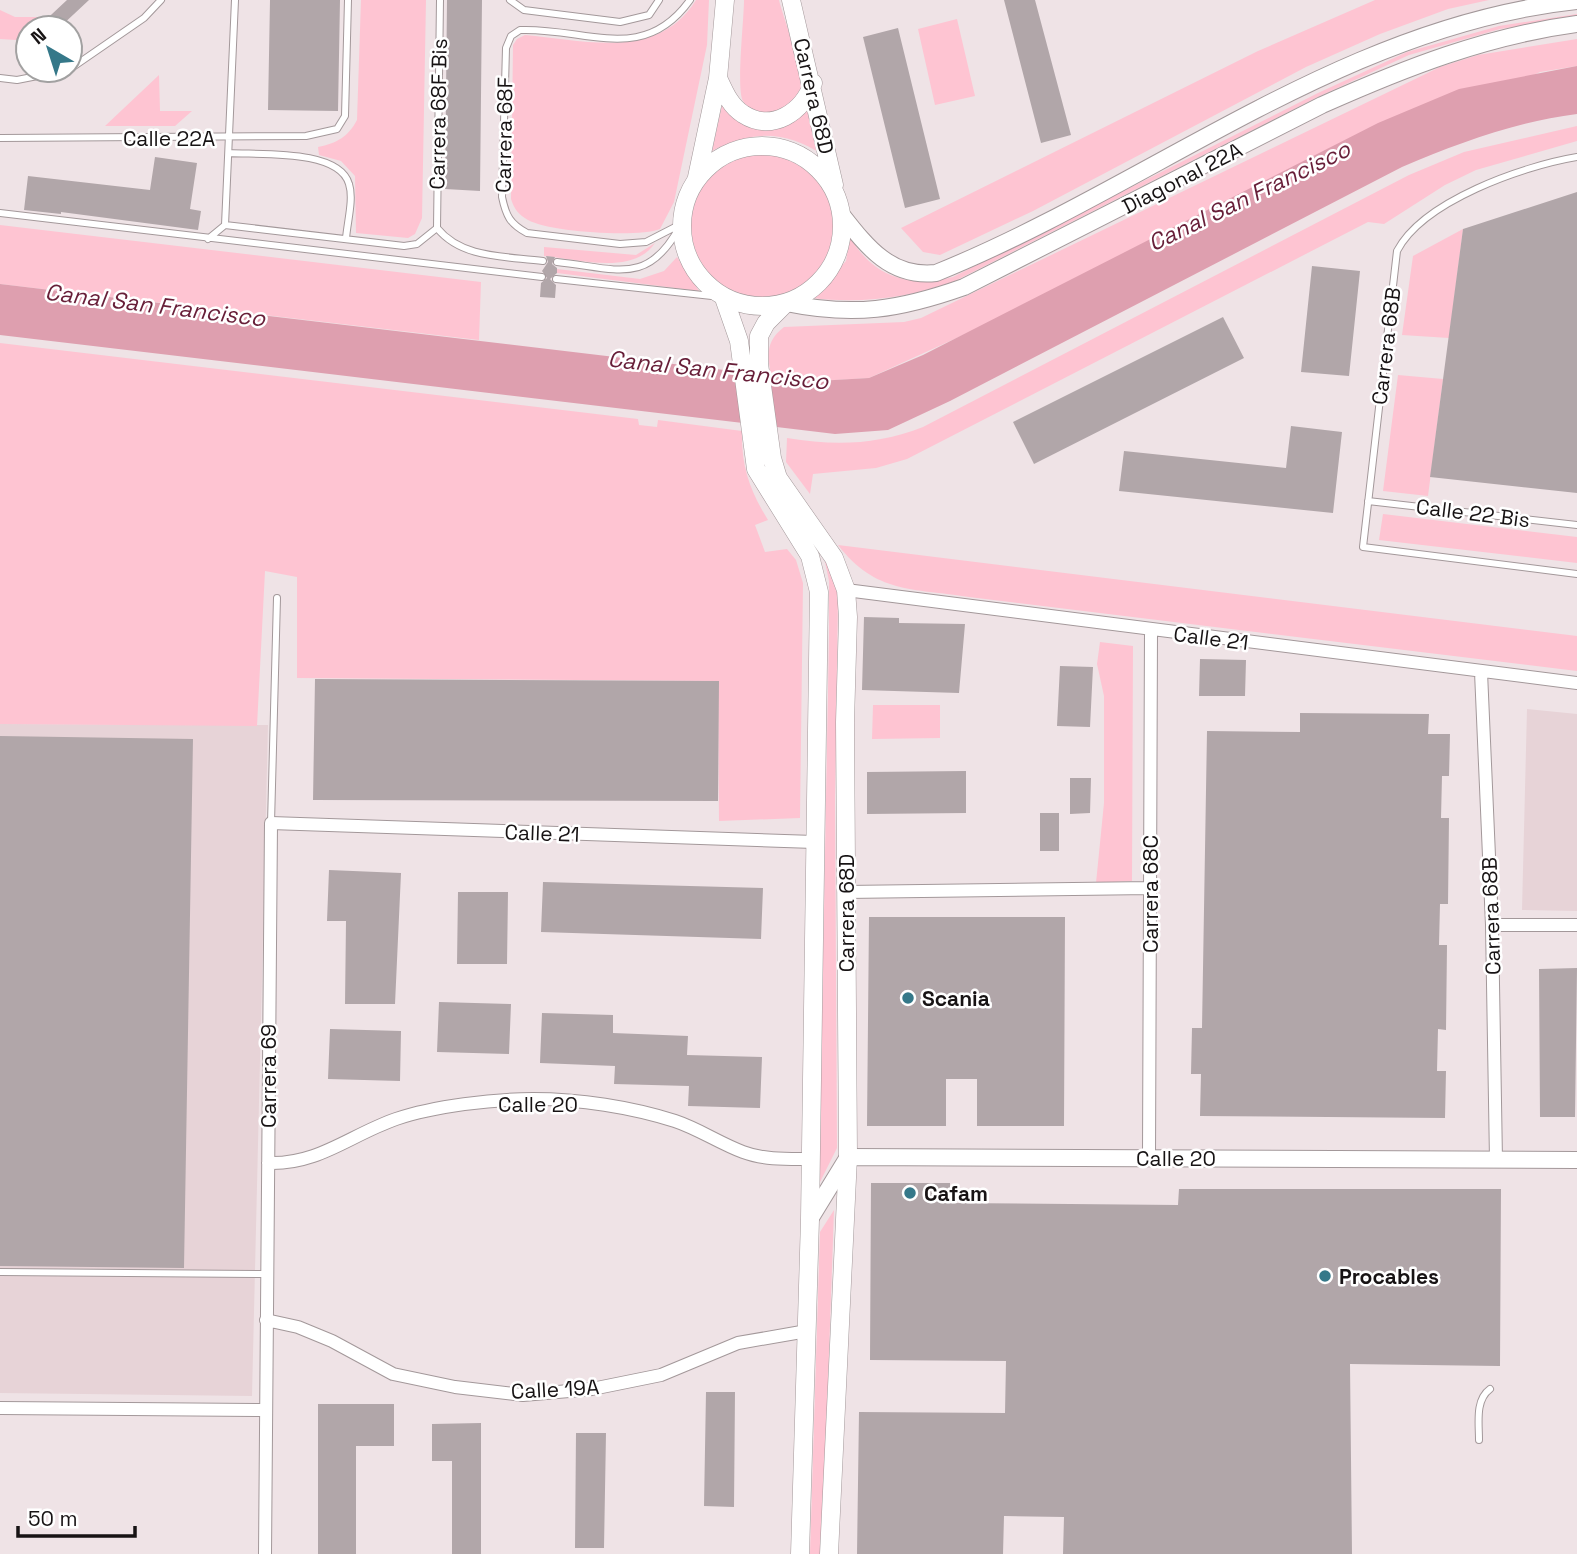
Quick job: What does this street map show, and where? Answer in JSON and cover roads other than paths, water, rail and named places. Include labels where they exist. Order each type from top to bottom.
[{"type":"main road","points":[[697,177],[714,160],[736,149],[758,145],[783,147],[805,157],[824,173],[836,191],[842,215],[842,236],[837,256],[827,274],[812,289],[786,303],[755,306],[724,298],[709,287],[691,265],[684,248],[681,225],[685,200],[697,177],[718,78],[724,0]]},
{"type":"main road","name":"Carrera 68D","points":[[791,0],[813,83],[836,191]]},
{"type":"main road","points":[[718,78],[732,104],[743,114],[764,121],[786,117],[799,109],[813,83]]},
{"type":"main road","name":"Carrera 68D","points":[[724,298],[751,365],[762,482],[810,556],[819,592],[810,1219],[800,1554]]},
{"type":"main road","name":"Carrera 68D","points":[[751,365],[762,330],[786,303]]},
{"type":"main road","name":"Carrera 68D","points":[[759,438],[778,478],[834,558],[846,590],[848,617],[848,1157],[830,1554]]},
{"type":"street","name":"Diagonal 22A","points":[[842,215],[870,249],[893,267],[923,275],[936,274],[1025,232],[1364,59],[1467,22],[1507,12],[1577,1]]},
{"type":"street","name":"Diagonal 22A","points":[[786,303],[820,310],[871,312],[922,302],[964,287],[1322,105],[1382,78],[1449,51],[1499,37],[1577,24]]},
{"type":"street","name":"Calle 21","points":[[846,590],[1577,683]]},
{"type":"street","name":"Carrera 68C","points":[[1149,1158],[1151,630]]},
{"type":"street","name":"Carrera 68B","points":[[1481,672],[1492,925],[1496,1160]]},
{"type":"street","name":"Calle 21","points":[[271,823],[814,842]]},
{"type":"street","name":"Carrera 69","points":[[265,1554],[271,823]]},
{"type":"street","points":[[846,892],[1150,888]]},
{"type":"street","points":[[1492,925],[1577,925]]},
{"type":"street","name":"Calle 20","points":[[268,1163],[291,1164],[316,1157],[398,1118],[467,1106],[533,1099],[607,1106],[674,1121],[743,1152],[774,1158],[811,1159]]},
{"type":"street","points":[[810,1219],[848,1157]]},
{"type":"street","name":"Calle 20","points":[[848,1157],[1577,1160]]},
{"type":"street","name":"Calle 19A","points":[[266,1320],[298,1327],[332,1341],[393,1374],[455,1387],[523,1395],[592,1389],[661,1375],[738,1343],[807,1331]]},
{"type":"street","points":[[0,1408],[265,1410]]},
{"type":"lane","points":[[84,59],[135,25],[161,0]]},
{"type":"lane","points":[[225,225],[235,0]]},
{"type":"lane","name":"Calle 22A","points":[[0,138],[306,136],[337,129],[345,116],[348,0]]},
{"type":"lane","name":"Carrera 68F Bis","points":[[437,228],[440,0]]},
{"type":"lane","points":[[510,0],[524,10],[620,22],[649,15],[659,2]]},
{"type":"lane","name":"Carrera 68F","points":[[681,225],[646,242],[620,244],[527,233],[513,226],[505,214],[502,197],[506,48],[510,36],[520,30],[536,29],[629,40],[667,25],[690,0]]},
{"type":"lane","points":[[229,153],[323,160],[341,167],[350,186],[346,239]]},
{"type":"lane","name":"Carrera 68B","points":[[1577,157],[1513,175],[1439,207],[1405,235],[1397,251],[1363,547],[1577,574]]},
{"type":"lane","points":[[0,213],[542,278]]},
{"type":"lane","points":[[208,239],[225,225],[404,246],[418,244],[437,228],[448,242],[470,251],[543,261]]},
{"type":"lane","points":[[557,262],[625,270],[646,267],[670,246],[681,225]]},
{"type":"lane","points":[[556,279],[724,298]]},
{"type":"lane","name":"Calle 22 Bis","points":[[1368,501],[1577,525]]},
{"type":"lane","name":"Carrera 69","points":[[271,823],[277,598]]},
{"type":"lane","points":[[0,1272],[266,1274]]},
{"type":"lane","points":[[1479,1440],[1480,1406],[1484,1394],[1490,1389]]},
{"type":"water","name":"Canal San Francisco","points":[[1577,66],[1577,114],[1488,134],[1402,167],[950,401],[888,430],[835,434],[0,335],[0,284],[817,381],[869,378],[923,355],[1378,123],[1459,89]]},
{"type":"place","name":"Scania","points":[[908,998]]},
{"type":"place","name":"Cafam","points":[[910,1193]]},
{"type":"place","name":"Procables","points":[[1325,1276]]}]
